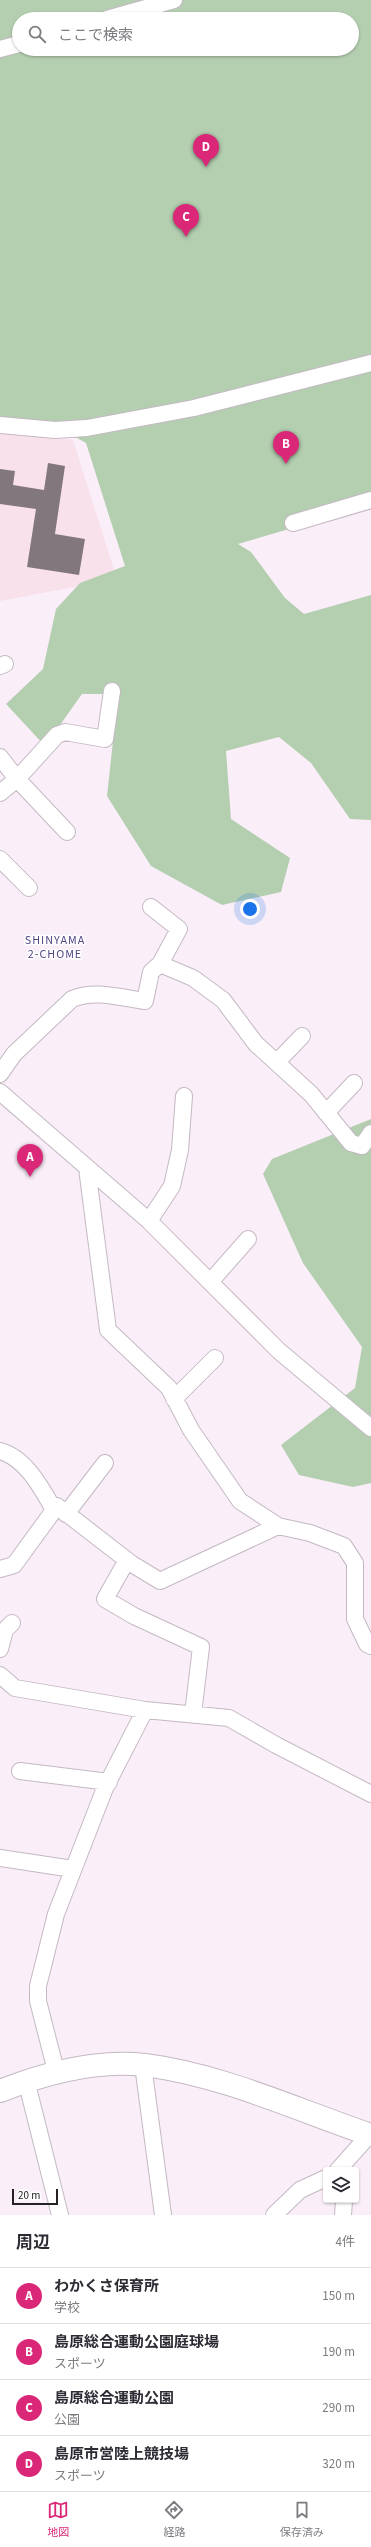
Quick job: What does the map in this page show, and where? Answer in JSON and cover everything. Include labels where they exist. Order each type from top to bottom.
[{"type":"street","points":[[132,12],[174,0]]},
{"type":"street","points":[[0,49],[12,46]]},
{"type":"street","points":[[0,425],[55,430],[87,428],[194,408],[371,363]]},
{"type":"street","points":[[292,523],[371,500]]},
{"type":"street","points":[[0,793],[16,779],[57,735],[65,732],[105,739],[112,691]]},
{"type":"street","points":[[0,757],[16,779],[66,832]]},
{"type":"street","points":[[0,859],[28,888]]},
{"type":"street","points":[[0,1074],[14,1054],[72,999],[82,995],[93,994],[145,1001],[152,972],[160,964],[179,929],[151,907]]},
{"type":"street","points":[[160,964],[193,978],[223,1000],[256,1044],[311,1094],[351,1143],[362,1146],[371,1133]]},
{"type":"street","points":[[277,1062],[302,1036]]},
{"type":"street","points":[[326,1113],[354,1083]]},
{"type":"street","points":[[0,1092],[149,1221],[211,1281],[279,1351],[371,1428]]},
{"type":"street","points":[[149,1221],[172,1186],[180,1150],[184,1096]]},
{"type":"street","points":[[87,1168],[108,1330],[169,1388],[191,1430],[240,1501],[278,1526],[310,1533],[344,1546],[355,1563],[355,1619],[367,1644],[371,1646]]},
{"type":"street","points":[[211,1281],[248,1239]]},
{"type":"street","points":[[174,1399],[214,1358]]},
{"type":"street","points":[[0,1451],[11,1455],[40,1483],[60,1512],[127,1560],[160,1581],[278,1526]]},
{"type":"street","points":[[0,1569],[14,1565],[105,1463]]},
{"type":"street","points":[[127,1560],[105,1599],[134,1616],[201,1647],[193,1714]]},
{"type":"street","points":[[0,1649],[5,1630],[12,1623]]},
{"type":"street","points":[[0,1676],[15,1688],[145,1710],[229,1718],[276,1745],[371,1794]]},
{"type":"street","points":[[56,2071],[38,2001],[38,1986],[56,1914],[72,1869],[108,1782],[145,1710]]},
{"type":"street","points":[[20,1771],[108,1782]]},
{"type":"street","points":[[0,1858],[72,1869]]},
{"type":"street","points":[[144,2065],[163,2215]]},
{"type":"street","points":[[0,2091],[26,2080],[56,2071],[101,2066],[144,2065],[206,2077],[370,2134],[341,2167]]},
{"type":"street","points":[[26,2080],[60,2215]]},
{"type":"street","points":[[274,2215],[300,2190],[323,2179]]},
{"type":"shaded area","points":[[0,433],[73,440],[117,579],[0,601]]},
{"type":"green space","points":[[0,0],[371,0],[371,505],[238,544],[251,552],[285,598],[304,614],[371,595],[371,820],[350,819],[311,763],[279,737],[226,751],[231,819],[290,858],[281,892],[222,905],[151,866],[107,796],[116,714],[106,694],[82,694],[45,746],[6,704],[43,669],[56,609],[80,583],[125,566],[86,443],[54,425],[0,418],[0,55],[12,52],[12,56],[359,56],[359,12],[12,12],[12,40],[0,42]]},
{"type":"green space","points":[[371,1119],[371,1483],[353,1487],[299,1475],[281,1445],[355,1388],[362,1347],[303,1263],[263,1174],[272,1159]]},
{"type":"building","points":[[48,463],[65,466],[55,534],[85,539],[79,575],[27,567],[36,509],[0,504],[0,469],[15,471],[13,485],[44,490]]},
{"type":"place","name":"島原市営陸上競技場","points":[[206,167]]},
{"type":"place","name":"島原総合運動公園","points":[[186,237]]},
{"type":"place","name":"島原総合運動公園庭球場","points":[[286,464]]},
{"type":"place","name":"わかくさ保育所","points":[[30,1177]]},
{"type":"district","name":"SHINYAMA 2-CHOME","points":[[55,947]]}]
